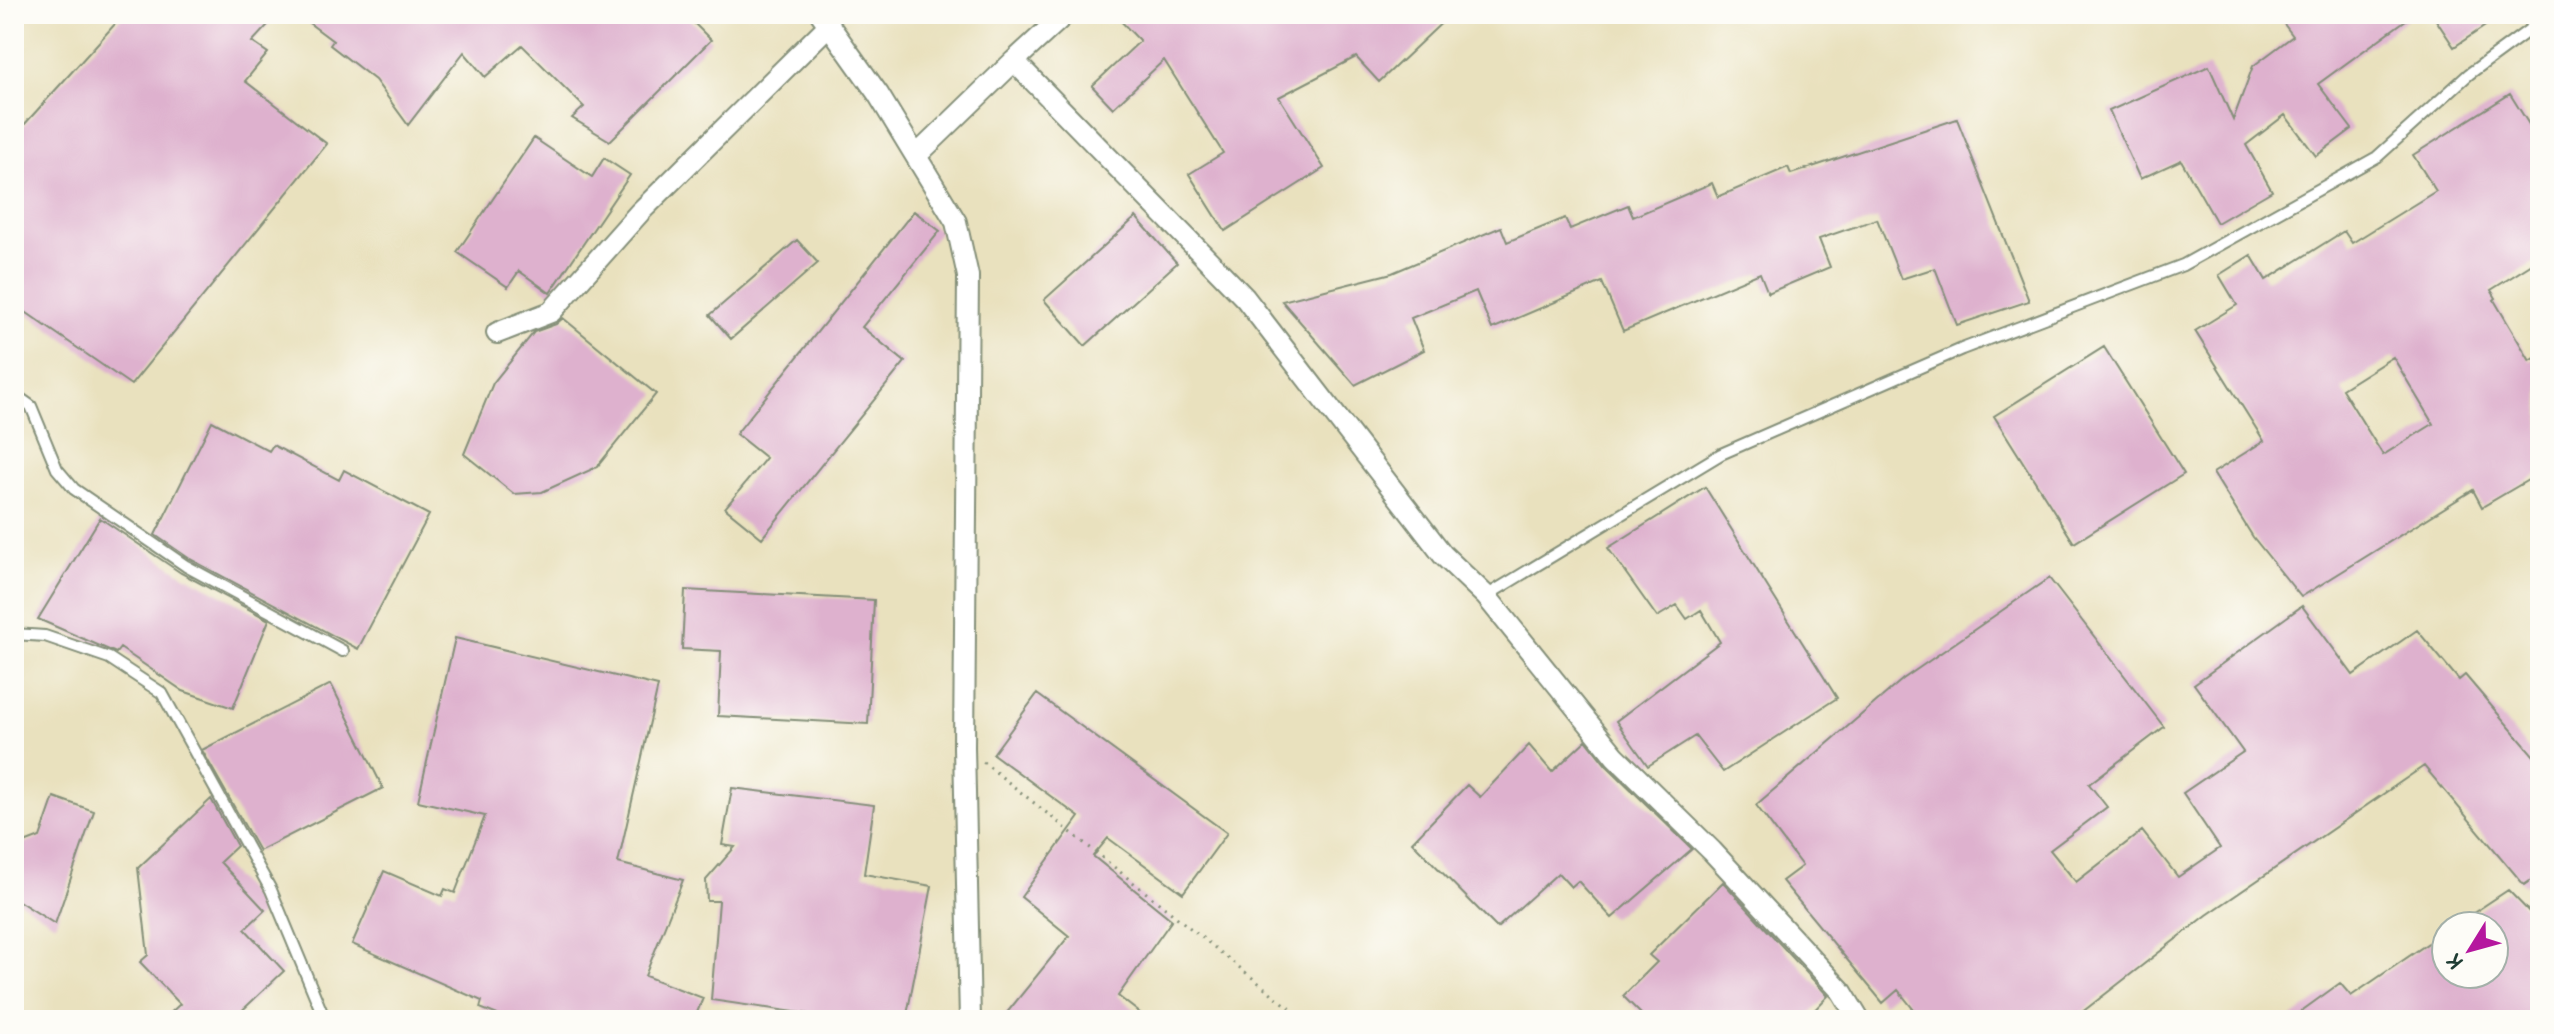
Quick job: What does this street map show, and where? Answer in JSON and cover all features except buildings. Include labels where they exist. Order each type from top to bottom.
[{"type":"street","points":[[916,156],[1065,14]]},
{"type":"street","points":[[497,333],[551,312],[640,212],[826,19],[878,94],[956,222],[968,276],[964,747],[970,1020]]},
{"type":"street","points":[[1014,61],[1245,298],[1443,555],[1486,596],[1615,756],[1712,851],[1842,992],[1859,1020]]},
{"type":"lane","points":[[1486,596],[1721,454],[1962,349],[2183,265],[2377,157],[2469,74],[2536,25],[2540,47]]},
{"type":"lane","points":[[14,394],[31,406],[57,469],[74,489],[186,566],[343,651]]},
{"type":"lane","points":[[14,634],[45,636],[109,658],[162,693],[271,890],[325,1020]]},
{"type":"path","points":[[964,747],[1305,1020]]}]
